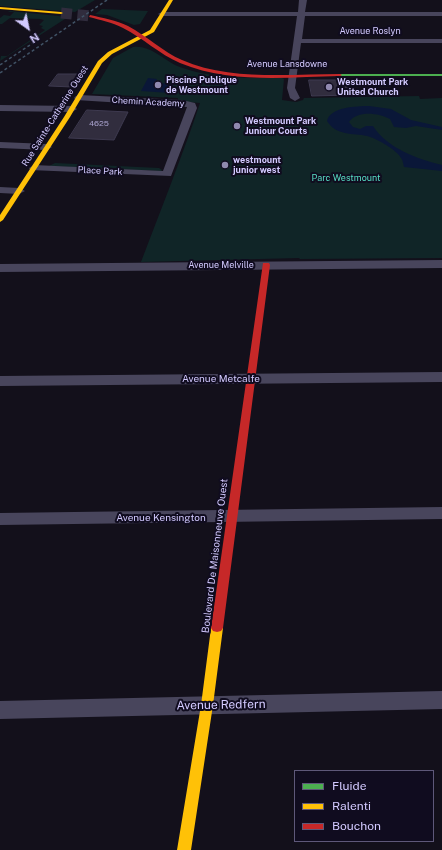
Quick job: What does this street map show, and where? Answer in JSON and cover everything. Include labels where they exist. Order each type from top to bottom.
[{"type":"street","name":"Rue Sainte-Catherine Ouest","points":[[140,36],[165,0]]},
{"type":"street","name":"Rue Sainte-Catherine Ouest","points":[[0,220],[102,60],[110,53],[152,30],[171,0]]},
{"type":"street","points":[[294,98],[291,90],[303,0]]},
{"type":"street","points":[[0,8],[61,13]]},
{"type":"street","points":[[162,14],[442,14]]},
{"type":"street","name":"Avenue Lansdowne","points":[[90,16],[117,22],[178,60],[197,68],[237,74],[442,75]]},
{"type":"street","name":"Avenue Roslyn","points":[[298,41],[442,41]]},
{"type":"street","name":"Chemin Academy","points":[[79,98],[183,103],[192,106],[169,170]]},
{"type":"street","points":[[0,108],[72,109]]},
{"type":"street","points":[[0,145],[47,148]]},
{"type":"street","name":"Place Park","points":[[36,164],[169,170]]},
{"type":"street","points":[[0,190],[19,191]]},
{"type":"street","name":"Avenue Melville","points":[[0,268],[442,264]]},
{"type":"street","name":"Boulevard De Maisonneuve Ouest","points":[[184,850],[207,705],[266,265]]},
{"type":"street","name":"Avenue Metcalfe","points":[[0,381],[250,380],[442,377]]},
{"type":"street","name":"Avenue Kensington","points":[[0,519],[442,513]]},
{"type":"street","name":"Avenue Redfern","points":[[0,710],[442,700]]},
{"type":"green space","points":[[0,0],[95,0],[75,12],[0,6]]},
{"type":"green space","points":[[102,9],[148,11],[140,24],[134,25],[107,15],[95,14]]},
{"type":"green space","points":[[10,11],[68,17],[0,61],[1,56],[7,56],[45,30],[41,28],[43,26],[39,25],[44,20],[40,19],[10,18],[0,24],[0,18],[4,15],[10,16],[14,12],[8,12]]},
{"type":"green space","name":"Parc Westmount","points":[[133,47],[145,48],[175,65],[201,73],[228,77],[282,78],[284,79],[282,100],[296,102],[303,100],[304,98],[419,96],[420,99],[442,98],[442,258],[299,258],[141,262],[200,103],[177,101],[178,98],[92,94],[113,58]]},
{"type":"green space","points":[[55,163],[159,168],[162,170],[49,166]]},
{"type":"water","points":[[148,78],[157,79],[155,83],[174,84],[170,93],[141,91]]},
{"type":"water","points":[[369,106],[391,109],[411,120],[442,127],[442,130],[416,126],[406,128],[394,127],[390,119],[374,114],[363,114],[353,118],[349,122],[353,127],[360,129],[366,126],[373,126],[386,141],[403,152],[442,165],[442,171],[404,167],[402,160],[395,151],[376,139],[367,136],[340,132],[331,126],[327,121],[329,116],[338,110],[351,107]]},
{"type":"building","points":[[58,74],[79,74],[72,87],[49,86]]},
{"type":"building","name":"Westmount Park United Church","points":[[309,80],[346,80],[351,95],[312,96]]},
{"type":"building","points":[[87,110],[128,112],[114,140],[69,138]]},
{"type":"tunnel","points":[[61,13],[90,16]]},
{"type":"railway","points":[[0,73],[107,0]]},
{"type":"railway","points":[[0,65],[33,43]]},
{"type":"traffic: fast","points":[[340,75],[442,75]]},
{"type":"traffic: slow","points":[[0,220],[67,117],[100,62],[110,53],[152,31],[171,0]]},
{"type":"traffic: slow","points":[[0,8],[61,13]]},
{"type":"traffic: slow","points":[[184,850],[207,705],[217,628]]},
{"type":"traffic: jam","points":[[90,16],[117,23],[134,31],[165,53],[182,62],[200,68],[219,72],[260,76],[340,75]]},
{"type":"traffic: jam","points":[[217,628],[266,265]]},
{"type":"place","name":"Piscine Publique de Westmount","points":[[158,85]]},
{"type":"place","name":"Westmount Park United Church","points":[[329,87]]},
{"type":"place","name":"Westmount Park Juniour Courts","points":[[237,126]]},
{"type":"place","name":"westmount junior west","points":[[225,165]]}]
